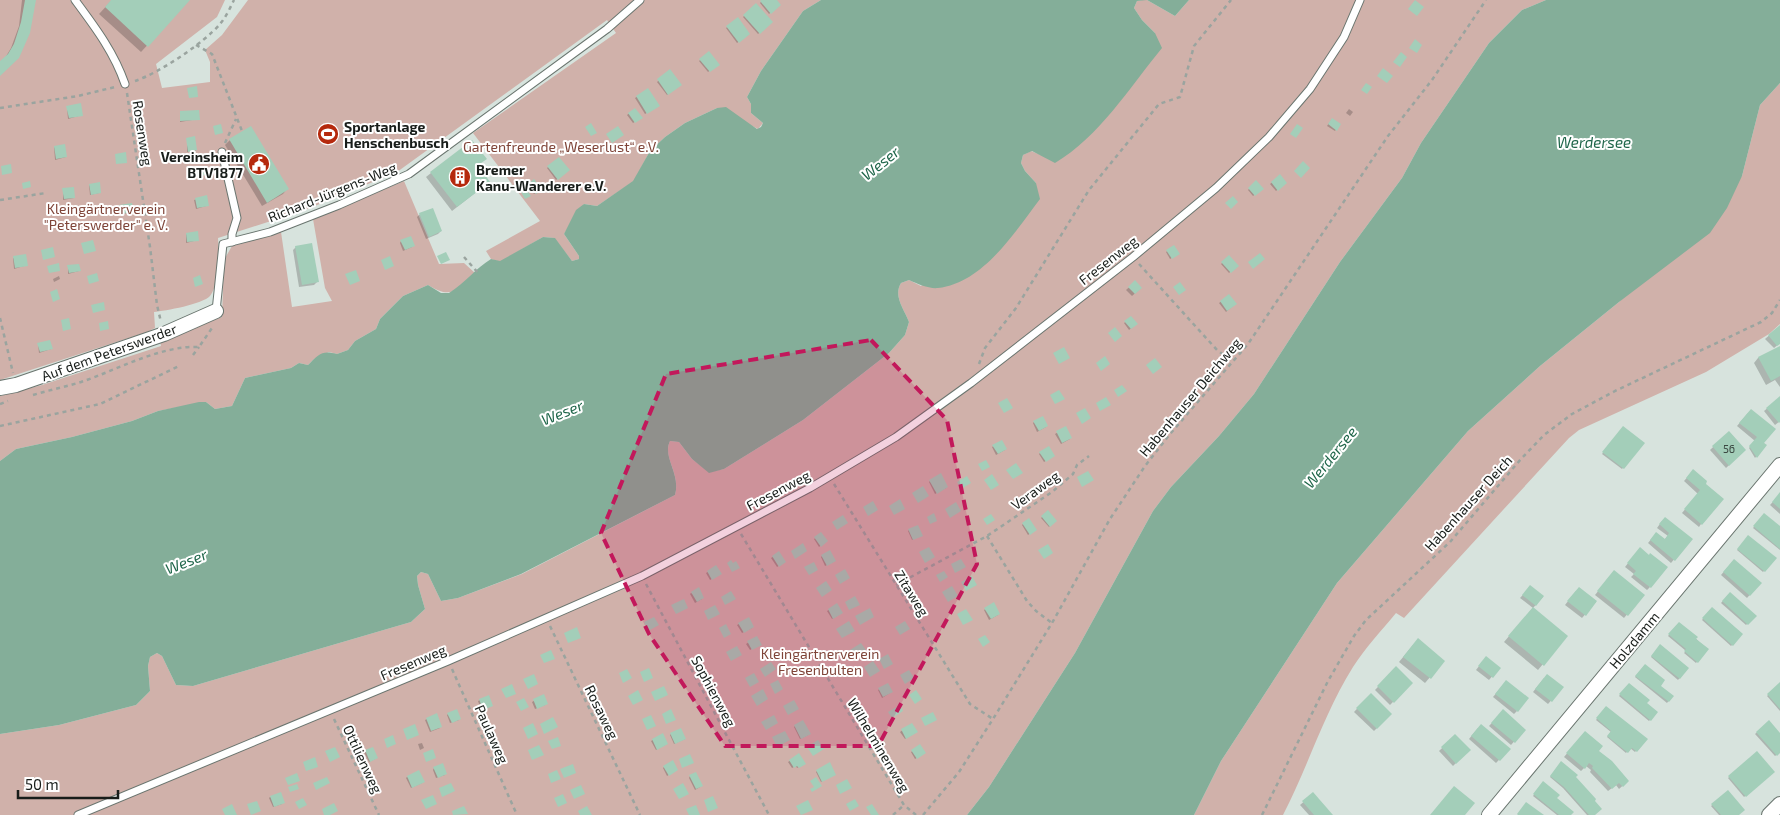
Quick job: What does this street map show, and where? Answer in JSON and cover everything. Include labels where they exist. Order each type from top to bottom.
[{"type":"street","name":"Auf dem Peterswerder","points":[[0,388],[16,385],[164,334],[216,311]]},
{"type":"street","name":"Holzdamm","points":[[1489,815],[1780,465]]},
{"type":"street","points":[[1769,815],[1780,804]]},
{"type":"lane","points":[[74,0],[103,38],[119,67],[125,84]]},
{"type":"lane","name":"Richard-Jürgens-Weg","points":[[232,242],[278,228],[339,205],[409,174],[607,29],[640,0]]},
{"type":"lane","name":"Fresenweg","points":[[78,815],[448,661],[642,576],[830,476],[896,437],[971,383],[1133,257],[1216,188],[1269,137],[1310,89],[1344,37],[1360,0]]},
{"type":"lane","points":[[216,311],[223,244],[232,242],[232,234],[237,218],[222,152]]},
{"type":"path","points":[[971,383],[985,348],[1016,308],[1089,190],[1160,104],[1180,97],[1194,46],[1231,0]]},
{"type":"path","name":"Habenhauser Deichweg","points":[[923,815],[958,772],[993,720],[1052,623],[1110,519],[1145,466],[1170,434],[1248,344],[1388,136],[1432,80],[1486,0]]},
{"type":"path","points":[[196,45],[212,54],[242,132]]},
{"type":"path","name":"Rosenweg","points":[[125,84],[157,305],[164,334]]},
{"type":"path","points":[[222,152],[236,118]]},
{"type":"path","points":[[0,200],[46,194]]},
{"type":"path","points":[[464,257],[480,275]]},
{"type":"path","name":"Habenhauser Deichweg","points":[[1133,257],[1216,350],[1233,362]]},
{"type":"path","name":"Habenhauser Deich","points":[[1262,815],[1328,681],[1354,636],[1366,620],[1450,542],[1544,435],[1572,414],[1606,395],[1761,322],[1772,313],[1780,300]]},
{"type":"path","points":[[193,355],[215,323],[216,311]]},
{"type":"path","points":[[0,318],[16,385]]},
{"type":"path","points":[[27,396],[80,382],[170,350],[199,347]]},
{"type":"path","points":[[0,426],[100,404],[180,366]]},
{"type":"path","points":[[0,404],[9,401]]},
{"type":"path","name":"Veraweg","points":[[896,585],[987,536],[1052,492],[1073,474],[1078,465],[1089,456]]},
{"type":"path","name":"Zitaweg","points":[[830,476],[970,704],[993,720]]},
{"type":"path","name":"Wilhelminenweg","points":[[736,526],[904,805],[916,815]]},
{"type":"path","points":[[987,536],[1027,601],[1036,612],[1052,623]]},
{"type":"path","name":"Sophienweg","points":[[642,576],[769,815]]},
{"type":"path","name":"Rosaweg","points":[[546,618],[640,815]]},
{"type":"path","name":"Paulaweg","points":[[448,661],[517,815]]},
{"type":"path","name":"Ottilienweg","points":[[330,711],[378,815]]},
{"type":"path","points":[[893,815],[904,805]]},
{"type":"highlighted area","points":[[871,340],[947,420],[977,564],[878,746],[725,746],[649,634],[601,533],[666,374]]},
{"type":"green space","points":[[0,0],[225,0],[217,17],[156,64],[162,88],[210,82],[210,62],[205,50],[222,35],[248,0],[821,0],[803,11],[761,71],[747,97],[751,104],[751,113],[763,123],[758,129],[717,108],[685,123],[665,137],[650,151],[634,181],[597,206],[584,204],[564,234],[579,256],[579,259],[572,261],[554,238],[543,237],[500,262],[491,259],[486,251],[540,221],[473,133],[616,33],[607,20],[397,172],[305,210],[218,238],[217,277],[213,291],[206,299],[184,307],[154,312],[155,328],[147,332],[0,380]]},
{"type":"green space","name":"Kleingärtnerverein Fresenbulten","points":[[1147,0],[1175,16],[1189,0],[1546,0],[1522,10],[1489,43],[1421,143],[1402,178],[1340,262],[1254,394],[1219,436],[1171,487],[1153,511],[1075,653],[989,787],[967,815],[0,815],[0,734],[59,725],[136,705],[150,691],[148,666],[150,657],[157,653],[162,656],[176,685],[193,686],[411,622],[425,609],[417,576],[421,572],[428,574],[441,601],[458,598],[522,574],[675,495],[676,479],[668,453],[670,441],[679,442],[692,459],[709,472],[724,469],[803,420],[889,353],[905,335],[909,322],[899,298],[898,293],[901,283],[909,280],[921,286],[1036,183],[1025,171],[1021,163],[1023,155],[1031,151],[1041,155],[1155,33],[1142,20],[1134,8],[1137,1]]},
{"type":"green space","points":[[1780,83],[1780,324],[1769,334],[1706,372],[1579,430],[1569,438],[1404,618],[1396,613],[1363,653],[1333,703],[1283,815],[1194,815],[1221,761],[1337,583],[1468,431],[1540,366],[1619,302],[1742,176],[1760,105]]},
{"type":"green space","points":[[404,181],[439,264],[464,263],[475,273],[458,288],[453,291],[443,292],[428,285],[403,296],[380,319],[376,329],[355,341],[348,350],[337,354],[329,352],[314,359],[308,365],[299,363],[291,368],[245,378],[232,406],[215,409],[206,402],[158,411],[132,421],[16,449],[0,461],[0,396],[42,385],[161,346],[160,341],[222,317],[224,260],[232,246],[281,232],[292,307],[332,301],[325,288],[313,219]]},
{"type":"water","name":"Weser","points":[[821,0],[1147,0],[1137,1],[1134,8],[1142,20],[1155,33],[1162,48],[1100,125],[1071,152],[1055,163],[1032,151],[1023,155],[1021,163],[1025,171],[1036,183],[1040,199],[996,254],[969,277],[954,284],[935,288],[909,280],[901,283],[898,293],[899,298],[909,322],[905,335],[889,353],[803,420],[724,469],[709,473],[692,459],[679,442],[670,441],[668,453],[676,480],[675,495],[521,574],[458,598],[441,601],[428,574],[421,572],[417,576],[425,609],[411,622],[193,686],[176,685],[162,656],[157,653],[150,657],[148,666],[150,691],[136,705],[59,725],[0,734],[0,461],[16,449],[132,421],[158,411],[199,402],[206,402],[215,409],[232,406],[245,378],[291,368],[299,363],[308,365],[321,354],[328,352],[337,354],[348,350],[355,341],[376,329],[380,319],[403,296],[428,285],[441,293],[449,293],[491,259],[500,261],[543,237],[555,238],[572,261],[579,259],[579,256],[564,234],[576,210],[584,204],[597,206],[633,181],[650,151],[665,137],[685,123],[717,108],[726,107],[757,129],[761,127],[763,123],[751,113],[751,104],[747,97],[761,71],[803,11]]},
{"type":"water","points":[[1147,0],[1189,0],[1175,16]]},
{"type":"water","name":"Werdersee","points":[[1546,0],[1780,0],[1780,83],[1760,105],[1742,176],[1727,208],[1710,233],[1619,302],[1540,366],[1468,431],[1337,583],[1221,761],[1194,815],[967,815],[989,787],[1075,653],[1153,511],[1171,487],[1219,436],[1254,394],[1340,262],[1402,178],[1421,143],[1489,43],[1522,10]]},
{"type":"building","points":[[25,0],[36,0],[30,33],[19,58],[0,76],[0,61],[8,54],[14,44]]},
{"type":"building","points":[[111,0],[190,0],[148,47],[105,7]]},
{"type":"building","points":[[761,0],[777,0],[781,5],[771,14]]},
{"type":"building","points":[[1415,0],[1424,7],[1417,16],[1408,9]]},
{"type":"building","points":[[756,3],[773,22],[760,34],[743,15]]},
{"type":"building","points":[[738,17],[750,34],[739,43],[726,26]]},
{"type":"building","points":[[1415,39],[1422,45],[1417,53],[1409,48]]},
{"type":"building","points":[[709,51],[720,65],[710,72],[699,59]]},
{"type":"building","points":[[1401,52],[1407,57],[1400,67],[1393,62]]},
{"type":"building","points":[[1383,68],[1393,76],[1387,83],[1377,76]]},
{"type":"building","points":[[670,69],[682,85],[668,95],[657,79]]},
{"type":"building","points":[[1366,83],[1372,87],[1367,94],[1361,90]]},
{"type":"building","points":[[197,86],[198,97],[189,98],[187,88]]},
{"type":"building","points":[[648,88],[660,106],[647,114],[636,96]]},
{"type":"building","points":[[81,103],[83,116],[69,118],[66,106]]},
{"type":"building","points":[[635,108],[643,118],[635,123],[628,113]]},
{"type":"building","points":[[199,110],[200,120],[180,121],[180,111]]},
{"type":"building","points":[[1332,118],[1341,124],[1337,131],[1328,124]]},
{"type":"building","points":[[591,123],[597,133],[591,136],[585,127]]},
{"type":"building","points":[[221,124],[223,133],[215,135],[213,126]]},
{"type":"building","points":[[1297,124],[1303,128],[1296,138],[1290,134]]},
{"type":"building","name":"Vereinsheim BTV1877","points":[[251,126],[289,189],[267,203],[229,139]]},
{"type":"building","points":[[618,126],[624,135],[612,143],[606,134]]},
{"type":"building","points":[[195,136],[197,150],[188,152],[186,138]]},
{"type":"building","name":"Bremer Kanu-Wanderer e.V.","points":[[472,140],[487,159],[478,165],[490,182],[457,207],[430,172]]},
{"type":"building","points":[[65,144],[67,157],[56,159],[54,146]]},
{"type":"building","points":[[126,152],[127,163],[116,164],[115,154]]},
{"type":"building","points":[[559,157],[570,170],[558,180],[547,166]]},
{"type":"building","points":[[1303,161],[1310,168],[1301,178],[1294,171]]},
{"type":"building","points":[[11,164],[12,173],[2,175],[1,166]]},
{"type":"building","points":[[204,167],[205,175],[195,177],[193,168]]},
{"type":"building","points":[[1280,174],[1287,183],[1278,191],[1271,182]]},
{"type":"building","points":[[534,179],[542,190],[536,194],[528,184]]},
{"type":"building","points":[[1256,180],[1264,189],[1255,196],[1248,188]]},
{"type":"building","points":[[30,181],[31,187],[23,189],[22,183]]},
{"type":"building","points":[[100,182],[101,193],[91,195],[89,184]]},
{"type":"building","points":[[74,187],[75,198],[64,199],[62,188]]},
{"type":"building","points":[[526,189],[531,196],[525,199],[521,192]]},
{"type":"building","points":[[207,195],[209,206],[197,208],[195,198]]},
{"type":"building","points":[[1233,196],[1238,202],[1231,209],[1225,203]]},
{"type":"building","points":[[132,203],[134,212],[121,214],[119,205]]},
{"type":"building","points":[[433,208],[442,231],[429,237],[419,213]]},
{"type":"building","points":[[198,231],[199,241],[187,242],[186,233]]},
{"type":"building","points":[[411,236],[415,246],[405,250],[400,240]]},
{"type":"building","points":[[93,240],[96,251],[84,254],[81,243]]},
{"type":"building","points":[[312,243],[319,282],[302,285],[295,246]]},
{"type":"building","points":[[1174,245],[1180,254],[1172,259],[1166,250]]},
{"type":"building","points":[[53,247],[55,257],[43,260],[41,250]]},
{"type":"building","points":[[446,252],[450,260],[441,264],[437,256]]},
{"type":"building","points":[[1260,253],[1265,259],[1253,269],[1248,262]]},
{"type":"building","points":[[26,254],[28,266],[15,268],[13,256]]},
{"type":"building","points":[[1229,255],[1239,266],[1231,273],[1221,262]]},
{"type":"building","points":[[390,256],[394,266],[385,270],[381,260]]},
{"type":"building","points":[[59,263],[60,271],[49,273],[47,266]]},
{"type":"building","points":[[79,264],[81,271],[69,273],[67,265]]},
{"type":"building","points":[[356,270],[360,281],[350,285],[345,274]]},
{"type":"building","points":[[97,273],[99,281],[89,284],[87,276]]},
{"type":"building","points":[[200,275],[203,284],[195,287],[193,278]]},
{"type":"building","points":[[1135,280],[1142,288],[1135,294],[1128,287]]},
{"type":"building","points":[[1180,282],[1186,290],[1179,295],[1173,287]]},
{"type":"building","points":[[57,289],[60,299],[53,302],[50,292]]},
{"type":"building","points":[[1229,294],[1237,304],[1227,311],[1220,301]]},
{"type":"building","points":[[104,302],[105,310],[93,313],[91,305]]},
{"type":"building","points":[[1131,316],[1138,324],[1131,329],[1124,321]]},
{"type":"building","points":[[69,318],[71,329],[63,331],[61,320]]},
{"type":"building","points":[[108,321],[109,329],[100,331],[99,323]]},
{"type":"building","points":[[1780,325],[1780,344],[1777,346],[1768,335]]},
{"type":"building","points":[[1115,327],[1122,336],[1115,342],[1108,333]]},
{"type":"building","points":[[50,340],[53,349],[40,352],[37,343]]},
{"type":"building","points":[[1780,346],[1780,376],[1771,381],[1758,357]]},
{"type":"building","points":[[1064,347],[1070,358],[1059,364],[1053,353]]},
{"type":"building","points":[[1105,356],[1110,364],[1101,371],[1096,363]]},
{"type":"building","points":[[1155,358],[1162,367],[1153,374],[1146,365]]},
{"type":"building","points":[[1122,385],[1127,391],[1118,397],[1114,390]]},
{"type":"building","points":[[1059,390],[1065,399],[1055,404],[1050,395]]},
{"type":"building","points":[[1780,396],[1780,422],[1779,423],[1766,408]]},
{"type":"building","points":[[1106,397],[1111,405],[1100,411],[1096,403]]},
{"type":"building","points":[[1007,398],[1013,408],[1004,413],[998,403]]},
{"type":"building","points":[[1085,408],[1091,418],[1082,424],[1076,413]]},
{"type":"building","points":[[1751,409],[1776,429],[1764,443],[1767,445],[1757,458],[1749,446],[1757,437],[1739,423]]},
{"type":"building","points":[[1043,416],[1048,426],[1039,431],[1033,421]]},
{"type":"building","points":[[1066,426],[1072,438],[1062,443],[1056,431]]},
{"type":"building","points":[[1623,426],[1645,443],[1624,469],[1602,452]]},
{"type":"building","points":[[1729,431],[1746,450],[1729,466],[1712,446]]},
{"type":"building","points":[[1002,440],[1007,449],[998,454],[992,445]]},
{"type":"building","points":[[1049,446],[1055,456],[1046,462],[1039,452]]},
{"type":"building","points":[[986,460],[990,467],[982,471],[978,464]]},
{"type":"building","points":[[1016,463],[1023,473],[1013,479],[1006,470]]},
{"type":"building","points":[[1693,469],[1707,481],[1706,484],[1724,499],[1702,525],[1684,509],[1700,490],[1686,478]]},
{"type":"building","points":[[1088,471],[1094,480],[1082,487],[1077,477]]},
{"type":"building","points":[[941,473],[948,487],[937,494],[929,480]]},
{"type":"building","points":[[992,474],[999,485],[991,490],[984,480]]},
{"type":"building","points":[[967,476],[971,483],[961,489],[957,482]]},
{"type":"building","points":[[923,486],[929,496],[918,503],[912,493]]},
{"type":"building","points":[[1780,492],[1780,509],[1772,502]]},
{"type":"building","points":[[900,499],[905,509],[894,515],[889,506]]},
{"type":"building","points":[[873,501],[878,510],[868,516],[863,507]]},
{"type":"building","points":[[956,502],[961,511],[950,518],[945,509]]},
{"type":"building","points":[[1048,510],[1057,521],[1050,527],[1041,516]]},
{"type":"building","points":[[934,513],[937,521],[930,524],[927,517]]},
{"type":"building","points":[[1764,513],[1780,526],[1780,549],[1753,526]]},
{"type":"building","points":[[991,514],[995,520],[987,525],[983,519]]},
{"type":"building","points":[[843,515],[848,523],[837,530],[832,522]]},
{"type":"building","points":[[1665,517],[1693,539],[1675,561],[1650,540],[1656,532],[1665,539],[1669,533],[1659,524]]},
{"type":"building","points":[[1029,518],[1037,530],[1030,535],[1022,523]]},
{"type":"building","points":[[918,525],[923,536],[913,540],[908,529]]},
{"type":"building","points":[[821,532],[828,541],[821,547],[814,537]]},
{"type":"building","points":[[1748,535],[1777,558],[1765,572],[1737,549]]},
{"type":"building","points":[[803,543],[807,551],[795,559],[791,551]]},
{"type":"building","points":[[1048,544],[1053,553],[1044,559],[1038,550]]},
{"type":"building","points":[[929,547],[935,557],[925,563],[919,552]]},
{"type":"building","points":[[1640,547],[1668,567],[1651,588],[1633,574],[1636,571],[1627,563]]},
{"type":"building","points":[[830,550],[836,561],[827,566],[821,555]]},
{"type":"building","points":[[779,551],[786,562],[779,567],[772,556]]},
{"type":"building","points":[[961,559],[966,567],[955,573],[951,564]]},
{"type":"building","points":[[1734,559],[1762,583],[1750,596],[1723,572]]},
{"type":"building","points":[[731,560],[733,563],[736,561],[740,568],[732,572],[727,563]]},
{"type":"building","points":[[814,562],[818,570],[809,575],[804,567]]},
{"type":"building","points":[[716,565],[722,574],[712,580],[707,571]]},
{"type":"building","points":[[845,569],[850,578],[840,584],[835,575]]},
{"type":"building","points":[[1614,570],[1645,595],[1628,616],[1597,591]]},
{"type":"building","points":[[944,571],[948,577],[940,582],[936,575]]},
{"type":"building","points":[[972,576],[977,585],[966,591],[961,582]]},
{"type":"building","points":[[826,581],[832,590],[822,597],[816,588]]},
{"type":"building","points":[[1530,585],[1544,596],[1536,606],[1522,595]]},
{"type":"building","points":[[952,586],[958,596],[948,602],[942,592]]},
{"type":"building","points":[[699,587],[704,598],[697,602],[691,592]]},
{"type":"building","points":[[1579,587],[1597,601],[1586,616],[1567,601]]},
{"type":"building","points":[[731,591],[736,599],[725,605],[721,597]]},
{"type":"building","points":[[1730,592],[1757,616],[1748,625],[1722,601]]},
{"type":"building","points":[[855,596],[860,605],[849,610],[845,602]]},
{"type":"building","points":[[684,599],[688,608],[676,614],[671,605]]},
{"type":"building","points":[[994,602],[1000,614],[991,619],[984,608]]},
{"type":"building","points":[[837,603],[843,613],[833,619],[828,609]]},
{"type":"building","points":[[715,605],[720,614],[708,620],[704,611]]},
{"type":"building","points":[[1533,607],[1568,636],[1544,666],[1508,636]]},
{"type":"building","points":[[1712,607],[1743,634],[1733,646],[1702,618]]},
{"type":"building","points":[[870,608],[874,617],[860,625],[855,616]]},
{"type":"building","points":[[966,609],[973,620],[963,625],[957,614]]},
{"type":"building","points":[[654,617],[659,625],[648,631],[644,622]]},
{"type":"building","points":[[749,617],[754,627],[744,633],[738,623]]},
{"type":"building","points":[[849,621],[855,631],[842,638],[836,629]]},
{"type":"building","points":[[905,621],[910,629],[900,635],[895,627]]},
{"type":"building","points":[[1679,622],[1698,637],[1696,639],[1709,649],[1698,663],[1684,651],[1686,649],[1668,634]]},
{"type":"building","points":[[726,624],[731,634],[724,638],[719,628]]},
{"type":"building","points":[[577,627],[581,638],[568,643],[564,633]]},
{"type":"building","points":[[985,635],[990,642],[983,647],[978,639]]},
{"type":"building","points":[[757,636],[762,645],[752,650],[747,641]]},
{"type":"building","points":[[1418,638],[1445,661],[1431,679],[1403,657]]},
{"type":"building","points":[[861,643],[866,650],[855,657],[850,650]]},
{"type":"building","points":[[1660,644],[1689,668],[1680,679],[1651,656]]},
{"type":"building","points":[[737,646],[742,655],[731,661],[726,652]]},
{"type":"building","points":[[551,650],[555,659],[544,663],[540,655]]},
{"type":"building","points":[[888,654],[893,664],[884,669],[879,659]]},
{"type":"building","points":[[1486,656],[1501,668],[1493,678],[1478,666]]},
{"type":"building","points":[[873,661],[880,671],[870,677],[864,667]]},
{"type":"building","points":[[771,662],[776,669],[765,677],[760,669]]},
{"type":"building","points":[[1645,664],[1665,680],[1661,686],[1674,696],[1669,702],[1635,676]]},
{"type":"building","points":[[1396,666],[1413,683],[1394,703],[1377,686]]},
{"type":"building","points":[[649,668],[653,678],[644,682],[640,672]]},
{"type":"building","points":[[627,669],[632,678],[623,683],[619,673]]},
{"type":"building","points":[[909,670],[914,678],[905,684],[900,675]]},
{"type":"building","points":[[754,673],[759,682],[750,687],[745,678]]},
{"type":"building","points":[[534,674],[538,684],[528,689],[523,679]]},
{"type":"building","points":[[1547,674],[1564,687],[1552,702],[1535,689]]},
{"type":"building","points":[[778,680],[783,689],[775,694],[770,684]]},
{"type":"building","points":[[1506,680],[1529,698],[1518,712],[1495,694]]},
{"type":"building","points":[[1780,682],[1780,709],[1767,694]]},
{"type":"building","points":[[888,683],[893,692],[883,697],[878,688]]},
{"type":"building","points":[[1629,683],[1650,700],[1647,703],[1658,712],[1651,721],[1619,694]]},
{"type":"building","points":[[512,684],[516,694],[506,698],[501,689]]},
{"type":"building","points":[[664,686],[668,695],[655,701],[651,692]]},
{"type":"building","points":[[763,689],[768,699],[757,706],[751,696]]},
{"type":"building","points":[[638,690],[643,700],[633,705],[628,696]]},
{"type":"building","points":[[916,690],[922,699],[915,704],[909,695]]},
{"type":"building","points":[[1371,693],[1392,714],[1377,729],[1356,708]]},
{"type":"building","points":[[544,694],[548,704],[537,709],[533,699]]},
{"type":"building","points":[[489,695],[493,706],[483,710],[479,699]]},
{"type":"building","points":[[524,698],[529,707],[521,711],[516,702]]},
{"type":"building","points":[[794,700],[799,709],[788,715],[783,706]]},
{"type":"building","points":[[900,705],[903,711],[892,718],[888,712]]},
{"type":"building","points":[[1606,706],[1648,739],[1637,752],[1632,748],[1628,753],[1607,736],[1611,731],[1596,718]]},
{"type":"building","points":[[457,709],[461,719],[452,723],[447,713]]},
{"type":"building","points":[[671,709],[676,720],[666,724],[662,714]]},
{"type":"building","points":[[1503,709],[1526,730],[1515,743],[1491,723]]},
{"type":"building","points":[[933,712],[937,720],[925,726],[921,718]]},
{"type":"building","points":[[437,713],[442,727],[431,731],[426,718]]},
{"type":"building","points":[[651,715],[656,726],[647,730],[642,719]]},
{"type":"building","points":[[774,715],[778,723],[766,730],[761,722]]},
{"type":"building","points":[[553,717],[558,727],[544,734],[540,724]]},
{"type":"building","points":[[803,720],[811,734],[801,739],[794,725]]},
{"type":"building","points":[[1769,720],[1780,733],[1780,753],[1777,756],[1756,732]]},
{"type":"building","points":[[533,723],[538,734],[528,739],[523,728]]},
{"type":"building","points":[[912,723],[918,732],[906,739],[901,729]]},
{"type":"building","points":[[415,724],[419,735],[407,740],[403,729]]},
{"type":"building","points":[[1481,724],[1511,749],[1500,761],[1471,736]]},
{"type":"building","points":[[681,728],[686,739],[675,744],[670,733]]},
{"type":"building","points":[[785,731],[790,740],[777,747],[772,737]]},
{"type":"building","points":[[1585,731],[1603,746],[1599,751],[1612,761],[1629,781],[1623,787],[1619,783],[1612,789],[1592,768],[1593,766],[1589,763],[1585,769],[1566,753]]},
{"type":"building","points":[[663,733],[668,744],[657,750],[652,739]]},
{"type":"building","points":[[1455,734],[1471,750],[1456,764],[1441,747]]},
{"type":"building","points":[[393,735],[396,744],[387,748],[384,739]]},
{"type":"building","points":[[558,737],[561,746],[552,749],[548,741]]},
{"type":"building","points":[[818,740],[824,749],[813,756],[807,747]]},
{"type":"building","points":[[920,744],[926,753],[917,759],[911,750]]},
{"type":"building","points":[[539,745],[544,755],[532,760],[528,750]]},
{"type":"building","points":[[335,747],[340,757],[330,762],[325,751]]},
{"type":"building","points":[[373,747],[378,758],[370,762],[365,750]]},
{"type":"building","points":[[433,749],[436,758],[426,762],[423,753]]},
{"type":"building","points":[[1757,751],[1775,772],[1746,797],[1728,776]]},
{"type":"building","points":[[799,753],[806,764],[799,768],[797,766],[794,768],[789,760]]},
{"type":"building","points":[[690,754],[694,763],[682,768],[679,759]]},
{"type":"building","points":[[315,757],[318,767],[306,771],[303,762]]},
{"type":"building","points":[[673,760],[678,770],[669,776],[663,766]]},
{"type":"building","points":[[1561,761],[1578,775],[1576,777],[1596,799],[1595,801],[1602,809],[1595,815],[1589,815],[1564,787],[1550,776]]},
{"type":"building","points":[[830,762],[836,775],[822,782],[816,770]]},
{"type":"building","points":[[443,763],[447,774],[438,778],[433,767]]},
{"type":"building","points":[[573,764],[576,773],[564,778],[560,769]]},
{"type":"building","points":[[419,770],[425,782],[412,788],[407,776]]},
{"type":"building","points":[[557,770],[561,779],[551,783],[548,774]]},
{"type":"building","points":[[696,772],[703,786],[696,789],[689,775]]},
{"type":"building","points":[[297,773],[300,781],[288,785],[285,778]]},
{"type":"building","points":[[327,777],[330,783],[316,790],[313,783]]},
{"type":"building","points":[[816,777],[822,786],[812,792],[810,789],[814,787],[810,781]]},
{"type":"building","points":[[847,779],[852,788],[840,794],[836,785]]},
{"type":"building","points":[[1543,781],[1560,795],[1557,798],[1574,812],[1571,815],[1559,815],[1533,794]]},
{"type":"building","points":[[451,783],[455,791],[442,797],[439,788]]},
{"type":"building","points":[[683,783],[689,794],[679,799],[673,789]]},
{"type":"building","points":[[297,784],[299,789],[290,792],[288,787]]},
{"type":"building","points":[[581,785],[585,794],[574,799],[570,790]]},
{"type":"building","points":[[1454,786],[1475,803],[1465,815],[1430,815]]},
{"type":"building","points":[[1728,790],[1745,810],[1739,815],[1721,815],[1711,804]]},
{"type":"building","points":[[281,792],[285,803],[274,807],[270,796]]},
{"type":"building","points":[[1313,792],[1333,815],[1314,815],[1302,801]]},
{"type":"building","points":[[563,794],[567,803],[558,807],[554,798]]},
{"type":"building","points":[[433,795],[437,804],[426,809],[421,800]]},
{"type":"building","points":[[713,796],[718,808],[708,812],[704,800]]},
{"type":"building","points":[[303,798],[307,805],[299,809],[295,802]]},
{"type":"building","points":[[855,799],[859,806],[850,811],[846,804]]},
{"type":"building","points":[[808,800],[813,810],[801,815],[796,806]]},
{"type":"building","points":[[257,801],[261,811],[251,815],[247,804]]},
{"type":"building","points":[[1526,802],[1544,815],[1518,815]]},
{"type":"building","points":[[334,803],[338,811],[330,815],[324,815],[322,809]]},
{"type":"building","points":[[232,804],[237,815],[225,815],[222,809]]},
{"type":"building","points":[[872,804],[879,815],[871,815],[866,807]]},
{"type":"building","points":[[696,805],[700,815],[689,815],[686,809]]},
{"type":"building","points":[[464,806],[468,814],[453,815],[452,811]]},
{"type":"building","points":[[587,806],[592,815],[580,815],[578,811]]},
{"type":"place","name":"Sportanlage Henschenbusch","points":[[328,134]]},
{"type":"place","name":"Vereinsheim BTV1877","points":[[259,164]]},
{"type":"place","name":"Bremer Kanu-Wanderer e.V.","points":[[460,177]]},
{"type":"park label","name":"Gartenfreunde „Weserlust“ e.V.","points":[[561,146]]},
{"type":"park label","name":"Kleingärtnerverein \"Peterswerder\" e. V.","points":[[106,216]]}]
